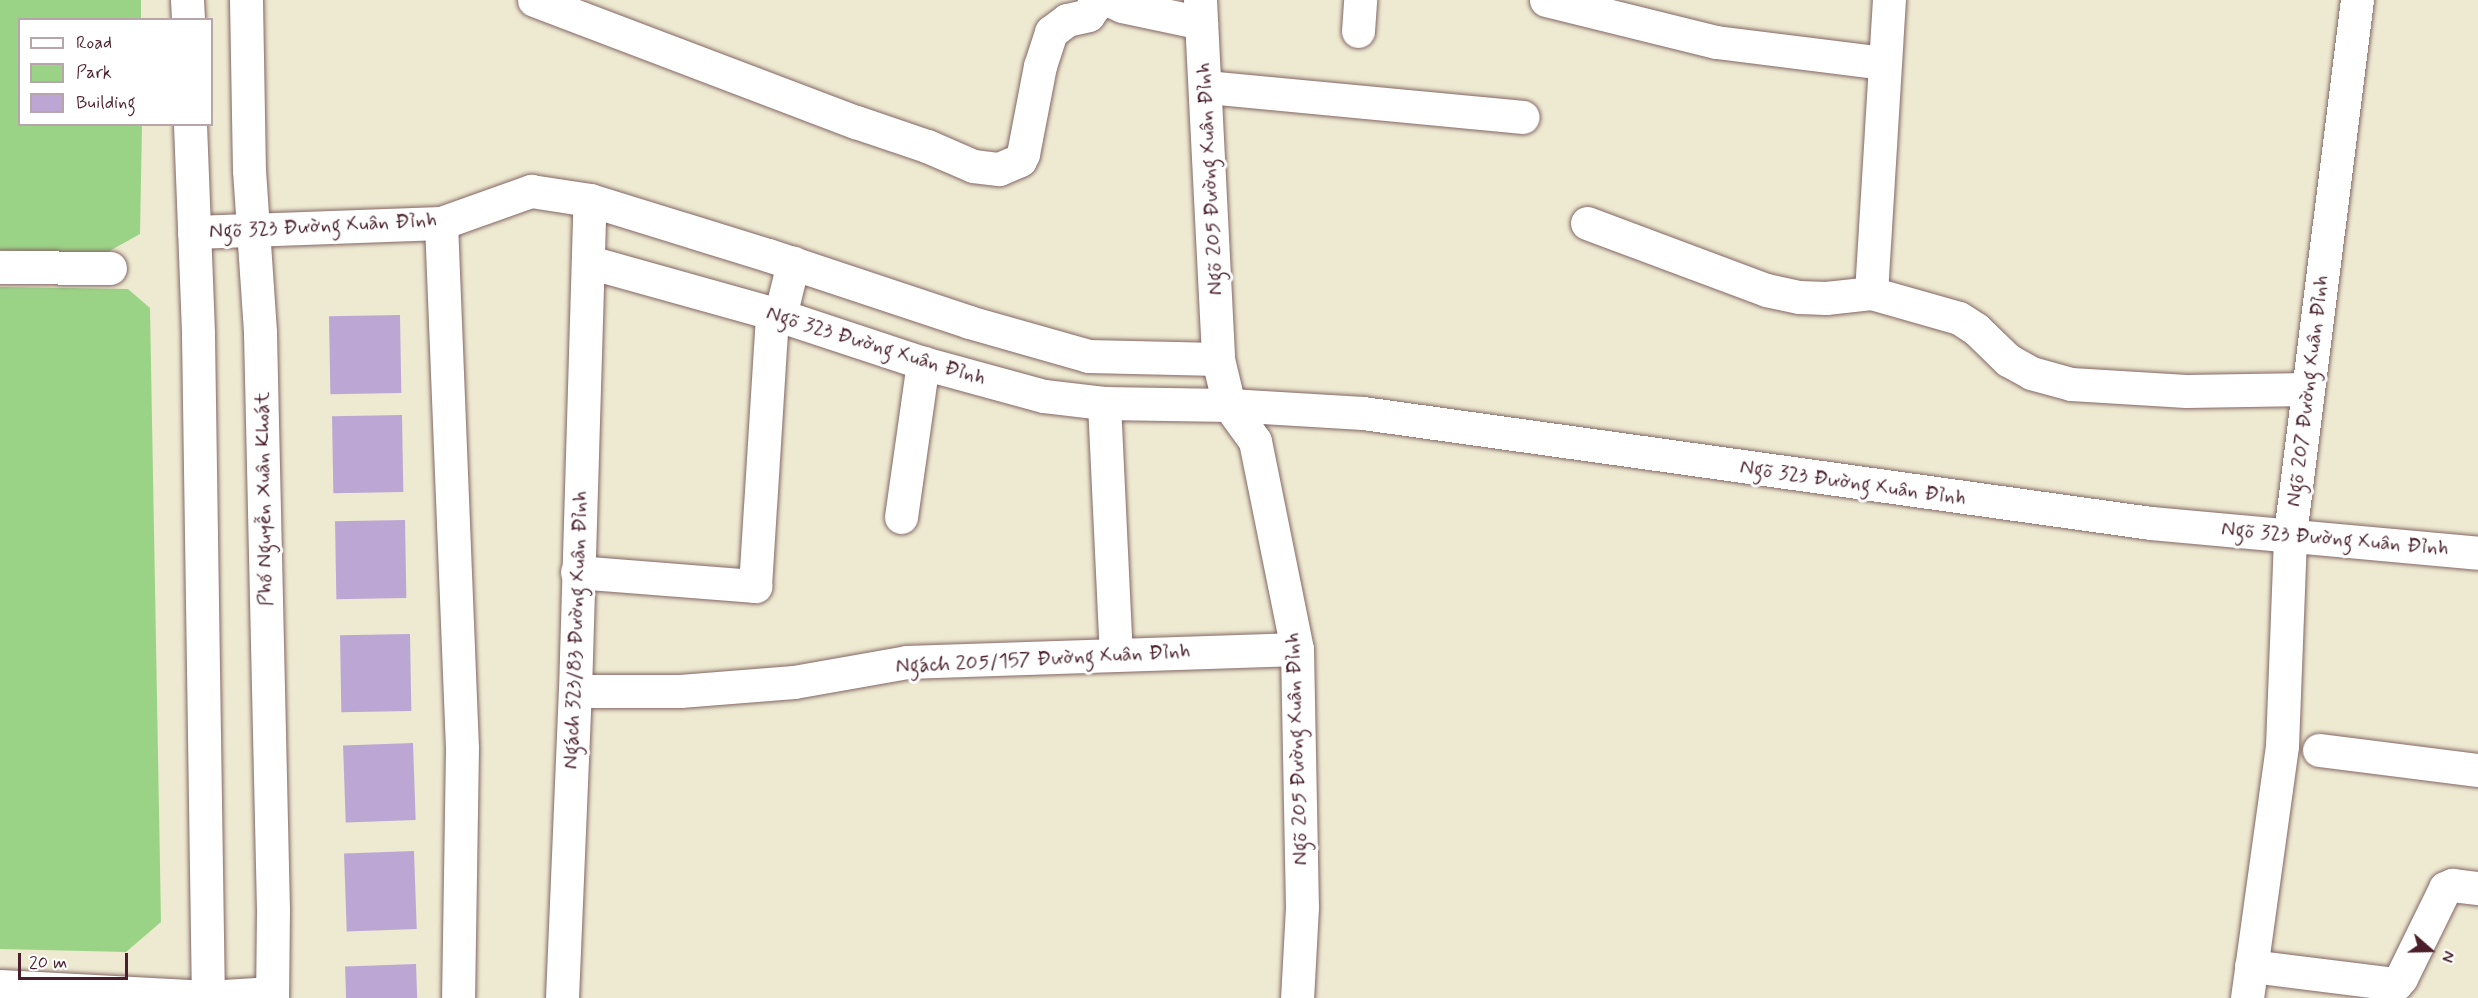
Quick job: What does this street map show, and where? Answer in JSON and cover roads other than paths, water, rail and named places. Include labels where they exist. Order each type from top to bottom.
[{"type":"street","points":[[187,0],[188,18]]},
{"type":"street","name":"Phố Nguyễn Xuân Khoát","points":[[246,0],[249,170],[260,345],[273,909],[272,996]]},
{"type":"street","points":[[534,0],[856,122],[927,146],[974,166],[999,169],[1020,160],[1023,154],[1040,66],[1052,32],[1067,20],[1088,15],[1093,8],[1094,0]]},
{"type":"street","points":[[1109,0],[1122,6],[1200,11]]},
{"type":"street","points":[[1546,0],[1716,42],[1885,63]]},
{"type":"street","points":[[1871,293],[1889,0]]},
{"type":"street","name":"Ngõ 207 Đường Xuân Đỉnh","points":[[2247,998],[2282,746],[2290,534],[2357,0]]},
{"type":"street","name":"Ngõ 205 Đường Xuân Đỉnh","points":[[1200,11],[1206,87],[1218,359]]},
{"type":"street","points":[[1206,87],[1523,117]]},
{"type":"street","points":[[190,126],[208,998]]},
{"type":"street","name":"Ngõ 323 Đường Xuân Đỉnh","points":[[194,232],[254,228],[441,223],[531,191],[590,200],[792,263],[969,322],[1088,356],[1218,359]]},
{"type":"street","points":[[589,262],[590,200]]},
{"type":"street","points":[[441,223],[462,748],[458,998]]},
{"type":"street","points":[[1587,223],[1766,290],[1799,297],[1826,298],[1871,293],[1959,318],[1976,329],[2008,360],[2031,373],[2071,384],[2186,391],[2308,389]]},
{"type":"street","name":"Ngõ 323 Đường Xuân Đỉnh","points":[[589,262],[776,314],[923,363],[1044,396],[1104,404],[1229,405],[1363,413],[2139,522],[2290,534],[2478,553]]},
{"type":"street","name":"Ngách 323/83 Đường Xuân Đỉnh","points":[[561,998],[575,691],[577,572],[589,262]]},
{"type":"street","points":[[577,572],[755,586],[776,314],[792,263]]},
{"type":"street","points":[[0,267],[110,268]]},
{"type":"street","points":[[1218,359],[1229,405]]},
{"type":"street","points":[[901,517],[923,363]]},
{"type":"street","points":[[1104,404],[1116,655]]},
{"type":"street","name":"Ngõ 205 Đường Xuân Đỉnh","points":[[1229,405],[1255,441],[1297,649],[1302,907],[1297,998]]},
{"type":"street","name":"Ngách 205/157 Đường Xuân Đỉnh","points":[[575,691],[680,691],[794,682],[907,662],[1297,649]]},
{"type":"street","points":[[2319,750],[2478,770]]},
{"type":"street","points":[[2251,966],[2396,984],[2445,888],[2452,885],[2478,888]]},
{"type":"street","points":[[0,986],[208,998],[272,996]]}]
